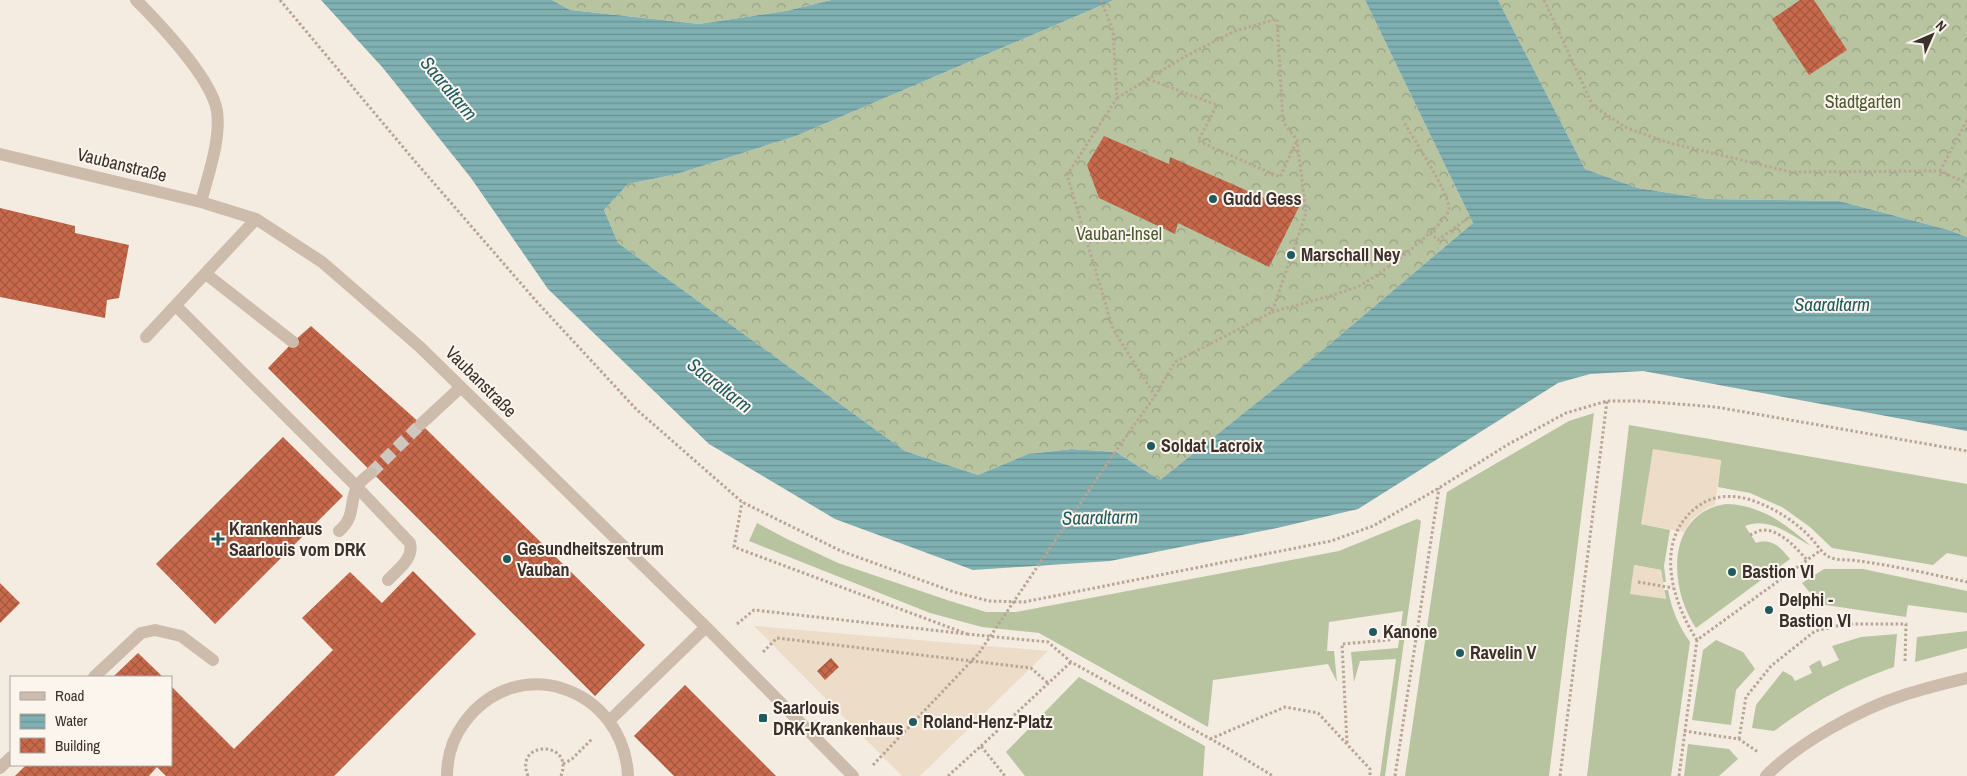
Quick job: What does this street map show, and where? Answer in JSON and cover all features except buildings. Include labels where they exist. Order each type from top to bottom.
[{"type":"street","points":[[136,0],[160,24],[206,83],[217,111],[215,146],[201,202]]},
{"type":"street","name":"Vaubanstraße","points":[[0,154],[201,202],[256,220],[322,262],[420,347],[706,627],[853,776]]},
{"type":"street","points":[[146,337],[256,220]]},
{"type":"street","points":[[206,274],[293,342]]},
{"type":"street","points":[[176,306],[357,486],[410,543],[412,550],[409,557],[388,580]]},
{"type":"street","points":[[421,424],[461,387]]},
{"type":"street","points":[[339,532],[344,527],[351,513],[357,486],[371,472]]},
{"type":"street","points":[[610,720],[706,627]]},
{"type":"street","points":[[95,676],[141,633],[155,630],[181,636],[213,660]]},
{"type":"street","points":[[1766,776],[1777,765],[1816,738],[1857,715],[1903,695],[1967,678]]},
{"type":"street","points":[[447,776],[449,755],[460,728],[479,706],[504,691],[533,685],[562,688],[576,693],[588,700],[610,720],[624,750],[628,776]]},
{"type":"street","points":[[0,768],[10,758]]},
{"type":"path","points":[[280,0],[413,159],[537,302],[636,409],[742,502],[841,551],[954,592],[989,601],[1024,602],[1331,541],[1373,526],[1439,488],[1507,445],[1566,413],[1607,401],[1641,401],[1716,407],[1967,452]]},
{"type":"path","points":[[1101,0],[1113,31],[1117,98]]},
{"type":"path","points":[[1544,0],[1593,106],[1627,128],[1670,143],[1791,172],[1940,171],[1967,183]]},
{"type":"path","points":[[1156,396],[1112,329],[1067,175],[1117,98],[1184,57],[1235,31],[1277,19],[1283,122],[1297,140],[1306,213],[1272,312]]},
{"type":"path","points":[[1148,79],[1218,105],[1198,140],[1280,177],[1297,140]]},
{"type":"path","points":[[1940,171],[1967,120]]},
{"type":"path","points":[[867,771],[979,653],[1115,452],[1156,396],[1175,362],[1272,312],[1358,286],[1412,249],[1446,218],[1449,210],[1448,204],[1404,122]]},
{"type":"path","points":[[1430,233],[1438,240],[1468,218]]},
{"type":"path","points":[[1560,776],[1607,401]]},
{"type":"path","points":[[1395,776],[1439,488]]},
{"type":"path","points":[[1679,776],[1697,640],[1685,622],[1673,588],[1671,568],[1673,546],[1680,523],[1701,503],[1730,496],[1750,499],[1778,512],[1793,522],[1830,557],[1967,582]]},
{"type":"path","points":[[742,502],[734,547],[967,634]]},
{"type":"path","points":[[1750,534],[1761,530],[1776,534],[1792,544],[1807,560]]},
{"type":"path","points":[[1697,640],[1821,550]]},
{"type":"path","points":[[1638,582],[1673,588]]},
{"type":"path","points":[[718,640],[754,610],[1048,642],[1071,662],[1273,776]]},
{"type":"path","points":[[1348,745],[1342,644],[1389,640],[1388,623]]},
{"type":"path","points":[[1739,739],[1746,697],[1771,666],[1815,631],[1846,624],[1906,624],[1905,662]]},
{"type":"path","points":[[746,668],[778,638],[1031,668],[1049,684]]},
{"type":"path","points":[[948,776],[1071,662]]},
{"type":"path","points":[[1210,739],[1284,706],[1318,713],[1370,769],[1370,776]]},
{"type":"path","points":[[563,764],[572,759],[610,720]]},
{"type":"path","points":[[1684,731],[1739,739],[1777,765]]},
{"type":"path","points":[[981,746],[1005,776]]},
{"type":"path","points":[[528,776],[525,767],[530,755],[546,748],[556,753],[563,764],[561,776]]},
{"type":"green space","points":[[552,0],[831,0],[786,11],[699,24],[570,10]]},
{"type":"green space","name":"Vauban-Insel","points":[[1114,0],[1365,0],[1473,223],[1325,348],[1160,480],[1116,452],[1072,449],[1028,454],[978,475],[905,451],[618,243],[604,210],[628,184],[677,174],[796,136]]},
{"type":"green space","name":"Stadtgarten","points":[[1498,0],[1967,0],[1967,237],[1949,230],[1839,201],[1707,199],[1638,188],[1585,169]]},
{"type":"green space","points":[[1594,413],[1549,776],[1405,776],[1447,492],[1569,421]]},
{"type":"green space","points":[[1629,425],[1967,484],[1967,557],[1947,553],[1933,565],[1832,548],[1810,527],[1782,507],[1750,493],[1718,487],[1721,460],[1641,524],[1670,530],[1664,566],[1666,582],[1663,582],[1661,570],[1634,565],[1666,598],[1664,590],[1668,590],[1676,617],[1690,642],[1671,776],[1587,776]]},
{"type":"green space","points":[[1726,504],[1739,505],[1762,512],[1782,523],[1811,546],[1788,532],[1771,525],[1763,523],[1745,526],[1756,543],[1771,543],[1783,551],[1790,559],[1696,628],[1680,593],[1677,573],[1678,554],[1683,536],[1692,521],[1706,510]]},
{"type":"green space","points":[[1417,519],[1421,521],[1385,776],[1380,776],[1396,659],[1360,661],[1354,682],[1351,652],[1398,648],[1403,611],[1329,622],[1327,651],[1334,651],[1337,682],[1328,664],[1213,680],[1208,727],[1039,633],[982,627],[930,613],[749,541],[757,523],[838,563],[986,612],[1016,612],[1339,551]]},
{"type":"green space","points":[[1824,569],[1863,569],[1967,591],[1967,613],[1908,605],[1906,617],[1819,604],[1802,583]]},
{"type":"green space","points":[[1967,631],[1967,648],[1915,662],[1917,637]]},
{"type":"green space","points":[[1897,634],[1894,667],[1831,694],[1774,731],[1752,728],[1756,705],[1783,671],[1792,676],[1795,681],[1812,673],[1809,666],[1820,660],[1823,667],[1839,660],[1832,646],[1861,637]]},
{"type":"green space","points":[[1716,640],[1743,652],[1755,669],[1736,690],[1731,725],[1692,720],[1703,650]]},
{"type":"green space","points":[[1079,677],[1205,746],[1203,776],[1025,776],[1006,752]]},
{"type":"green space","points":[[1688,744],[1729,749],[1738,759],[1719,776],[1684,776]]},
{"type":"shaded area","points":[[1653,449],[1721,460],[1715,505],[1707,508],[1692,519],[1684,532],[1641,524]]},
{"type":"shaded area","points":[[1634,565],[1661,570],[1666,599],[1630,594]]},
{"type":"shaded area","name":"Roland-Henz-Platz","points":[[754,626],[1048,651],[920,776],[902,776]]},
{"type":"water","name":"Saaraltarm","points":[[321,0],[552,0],[570,10],[699,24],[786,11],[831,0],[1114,0],[796,136],[677,174],[628,184],[604,210],[618,243],[905,451],[978,475],[1028,454],[1072,449],[1116,452],[1160,480],[1325,348],[1473,223],[1365,0],[1498,0],[1585,169],[1638,188],[1707,199],[1839,201],[1949,230],[1967,237],[1967,431],[1643,371],[1590,374],[1558,383],[1358,509],[1277,528],[1110,561],[973,570],[835,519],[709,444],[548,289],[471,178],[383,68]]},
{"type":"tunnel","points":[[371,473],[421,424]]},
{"type":"place","name":"Gudd Gess","points":[[1213,199]]},
{"type":"place","name":"Marschall Ney","points":[[1291,255]]},
{"type":"place","name":"Soldat Lacroix","points":[[1151,446]]},
{"type":"place","name":"Krankenhaus Saarlouis vom DRK","points":[[218,539]]},
{"type":"place","name":"Gesundheitszentrum Vauban","points":[[507,559]]},
{"type":"place","name":"Bastion VI","points":[[1732,572]]},
{"type":"place","name":"Delphi - Bastion VI","points":[[1769,610]]},
{"type":"place","name":"Kanone","points":[[1373,632]]},
{"type":"place","name":"Ravelin V","points":[[1460,653]]},
{"type":"place","name":"Saarlouis DRK-Krankenhaus","points":[[763,718]]},
{"type":"place","name":"Roland-Henz-Platz","points":[[913,722]]}]
